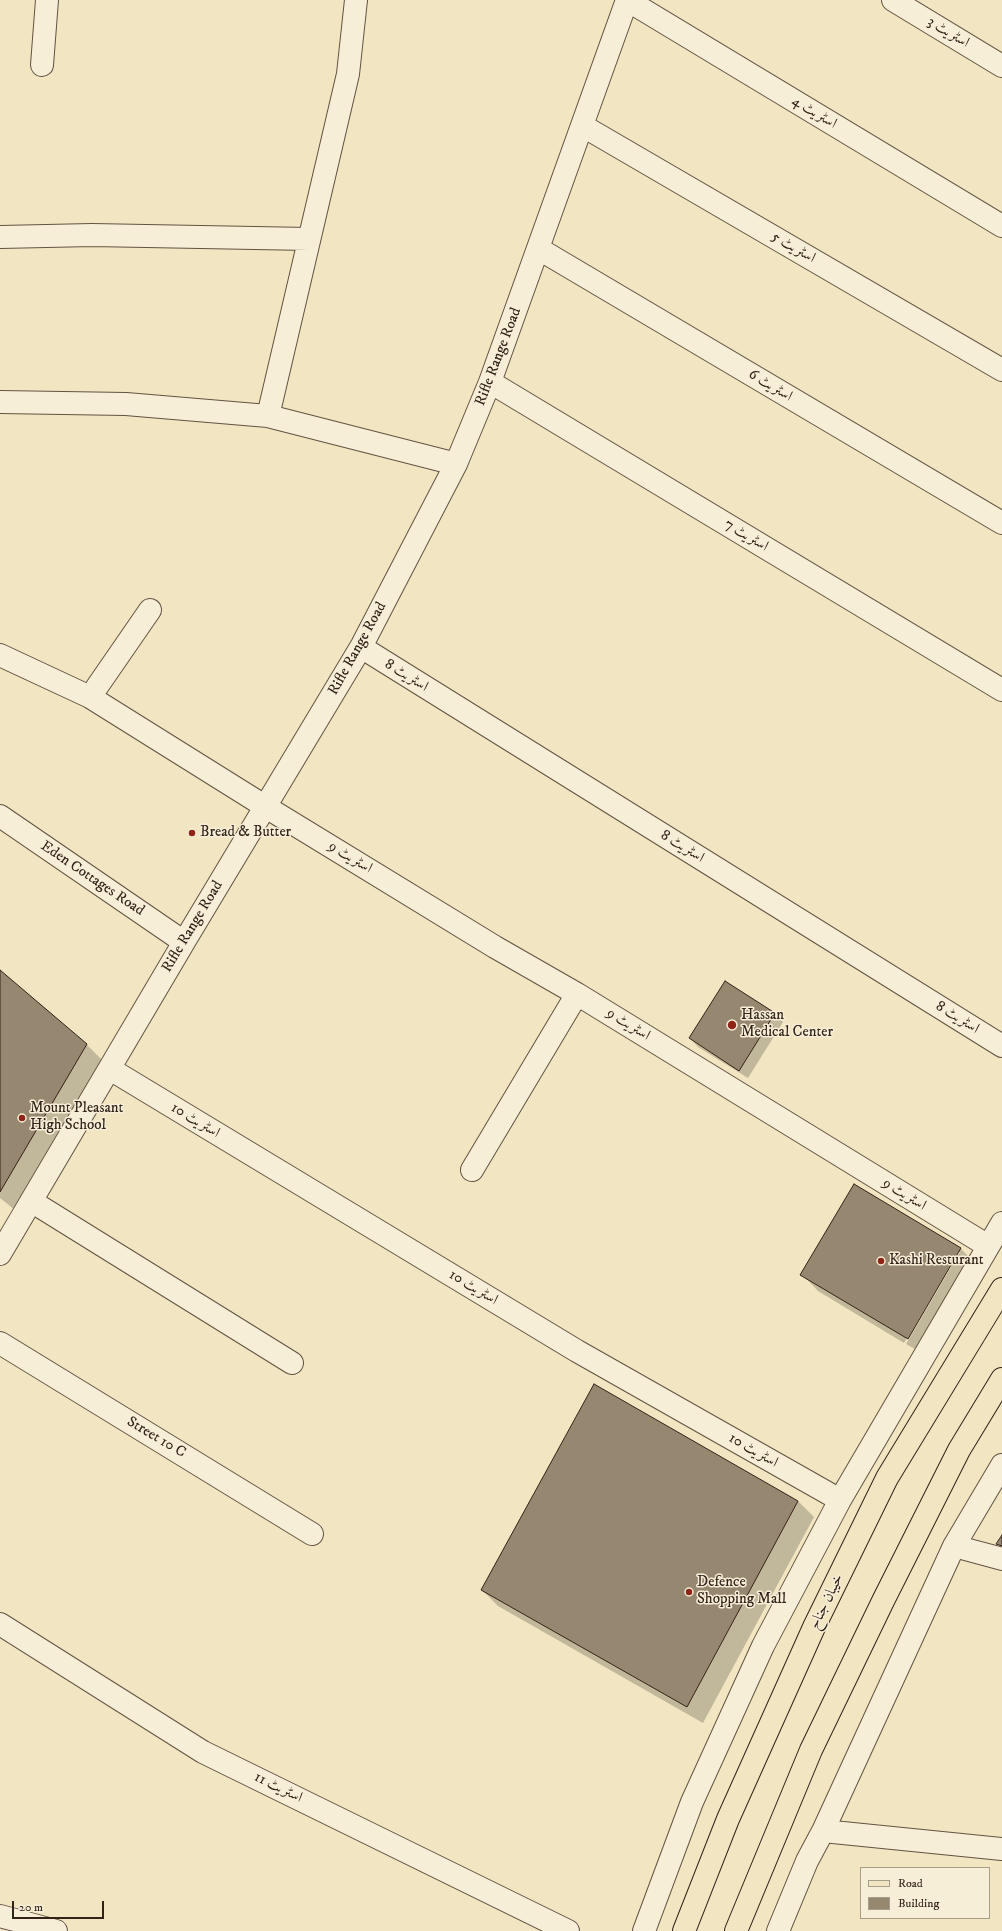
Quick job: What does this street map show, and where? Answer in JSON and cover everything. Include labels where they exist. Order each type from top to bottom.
[{"type":"main road","name":"خیبان جناح","points":[[684,1931],[728,1819],[808,1639],[884,1485],[1002,1289]]},
{"type":"main road","points":[[736,1931],[811,1750],[959,1450],[1002,1379]]},
{"type":"street","points":[[42,65],[47,0]]},
{"type":"street","points":[[268,416],[348,74],[356,0]]},
{"type":"street","name":"Rifle Range Road","points":[[0,1254],[184,942],[361,647],[456,464],[490,382],[539,249],[627,0]]},
{"type":"street","name":"اسٹریٹ 4","points":[[627,0],[1002,226]]},
{"type":"street","name":"اسٹریٹ 3","points":[[893,0],[1002,66]]},
{"type":"street","name":"اسٹریٹ 5","points":[[583,126],[1002,370]]},
{"type":"street","points":[[0,237],[92,235],[309,239]]},
{"type":"street","name":"اسٹریٹ 6","points":[[539,249],[1002,523]]},
{"type":"street","name":"اسٹریٹ 7","points":[[490,382],[1002,690]]},
{"type":"street","points":[[0,402],[126,404],[268,416],[456,464]]},
{"type":"street","points":[[90,697],[150,610]]},
{"type":"street","name":"اسٹریٹ 8","points":[[361,647],[1002,1046]]},
{"type":"street","name":"اسٹریٹ 9","points":[[0,655],[90,697],[266,807],[495,947],[577,994],[988,1246]]},
{"type":"street","name":"Eden Cottages Road","points":[[0,816],[184,942]]},
{"type":"street","points":[[472,1170],[577,994]]},
{"type":"street","name":"اسٹریٹ 10","points":[[110,1069],[577,1350],[840,1500]]},
{"type":"street","points":[[32,1201],[292,1363]]},
{"type":"street","points":[[644,1931],[692,1802],[763,1646],[840,1500],[1002,1224]]},
{"type":"street","name":"Street 10 C","points":[[0,1343],[312,1534]]},
{"type":"street","points":[[778,1931],[807,1861],[954,1546],[1002,1465]]},
{"type":"street","points":[[954,1546],[1002,1559]]},
{"type":"street","name":"اسٹریٹ 11","points":[[0,1624],[203,1752],[568,1931]]},
{"type":"street","points":[[822,1831],[1002,1849]]},
{"type":"street","points":[[0,1916],[56,1931]]},
{"type":"building","name":"Mount Pleasant High School","points":[[0,970],[87,1044],[0,1192]]},
{"type":"building","name":"Hassan Medical Center","points":[[725,981],[775,1013],[739,1071],[689,1038]]},
{"type":"building","name":"Kashi Resturant","points":[[854,1184],[961,1248],[908,1339],[800,1275]]},
{"type":"building","points":[[594,1384],[798,1501],[687,1707],[481,1590]]},
{"type":"building","points":[[1002,1535],[1002,1546],[996,1544]]},
{"type":"place","name":"Bread & Butter","points":[[192,833]]},
{"type":"place","name":"Hassan Medical Center","points":[[732,1025]]},
{"type":"place","name":"Mount Pleasant High School","points":[[22,1118]]},
{"type":"place","name":"Kashi Resturant","points":[[881,1261]]},
{"type":"place","name":"Defence Shopping Mall","points":[[689,1592]]}]
